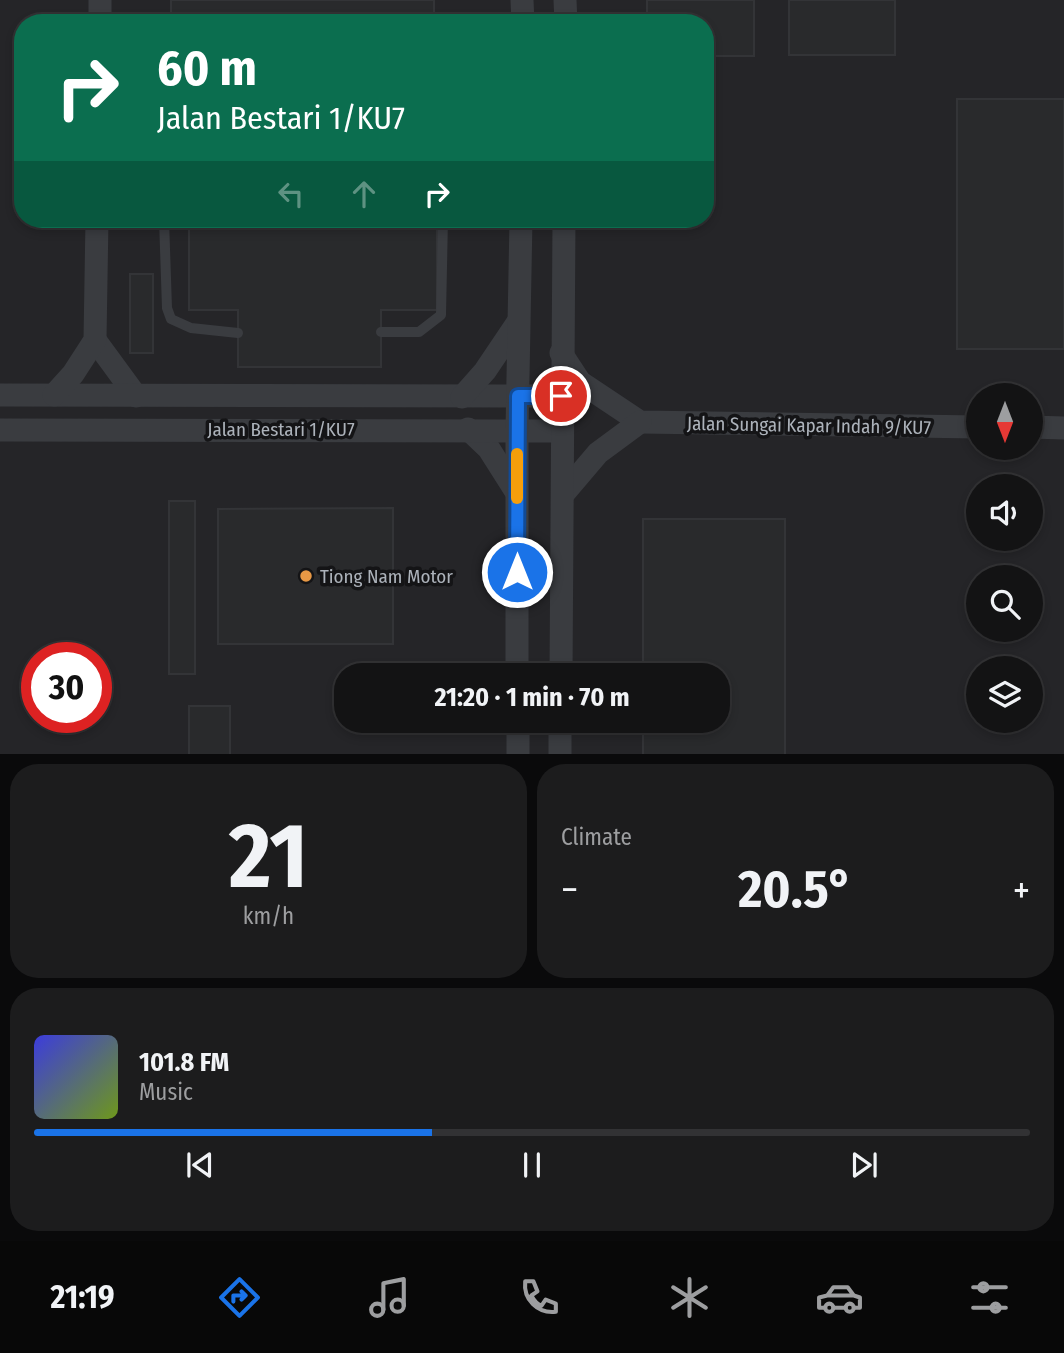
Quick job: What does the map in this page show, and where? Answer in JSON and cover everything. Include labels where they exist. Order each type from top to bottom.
[{"type":"street","points":[[54,395],[73,374],[95,340],[97,228]]},
{"type":"street","points":[[517,663],[521,228]]},
{"type":"street","points":[[561,663],[564,228]]},
{"type":"street","points":[[462,397],[485,371],[518,322]]},
{"type":"street","points":[[95,340],[136,396]]},
{"type":"street","points":[[561,353],[580,382],[640,422],[598,453],[564,493]]},
{"type":"street","name":"Jalan Bestari 1/KU7","points":[[0,396],[561,396]]},
{"type":"street","name":"Jalan Sungai Kapar Indah 9/KU7","points":[[640,422],[966,427]]},
{"type":"street","points":[[1043,427],[1064,428]]},
{"type":"street","points":[[468,429],[489,449],[517,493]]},
{"type":"street","name":"Jalan Bestari 1/KU7","points":[[0,430],[562,431]]},
{"type":"street","points":[[517,733],[518,754]]},
{"type":"street","points":[[559,754],[560,733]]},
{"type":"lane","points":[[164,228],[167,308],[171,319],[191,328],[238,333]]},
{"type":"lane","points":[[381,332],[419,332],[440,315],[443,228]]},
{"type":"shaded area","points":[[0,0],[1064,0],[1064,754],[0,754]]},
{"type":"building","points":[[171,0],[434,0],[434,14],[171,14]]},
{"type":"building","points":[[647,0],[754,0],[754,56],[714,56],[714,14],[647,14]]},
{"type":"building","points":[[789,0],[895,0],[895,55],[789,55]]},
{"type":"building","points":[[957,99],[1064,99],[1064,349],[957,349]]},
{"type":"building","points":[[189,228],[437,228],[437,310],[381,310],[381,367],[238,367],[238,310],[189,310]]},
{"type":"building","points":[[130,274],[153,274],[153,353],[130,353]]},
{"type":"building","points":[[169,501],[195,501],[195,674],[169,674]]},
{"type":"building","name":"Tiong Nam Motor","points":[[393,508],[393,644],[218,644],[218,509]]},
{"type":"building","points":[[643,519],[785,519],[785,754],[643,754],[643,733],[730,733],[730,663],[643,663]]},
{"type":"building","points":[[189,706],[230,706],[230,754],[189,754]]},
{"type":"slow traffic","points":[[517,454],[517,498]]},
{"type":"place","name":"Tiong Nam Motor","points":[[306,576]]},
{"type":"route","points":[[517,572],[518,396],[561,396]]}]
